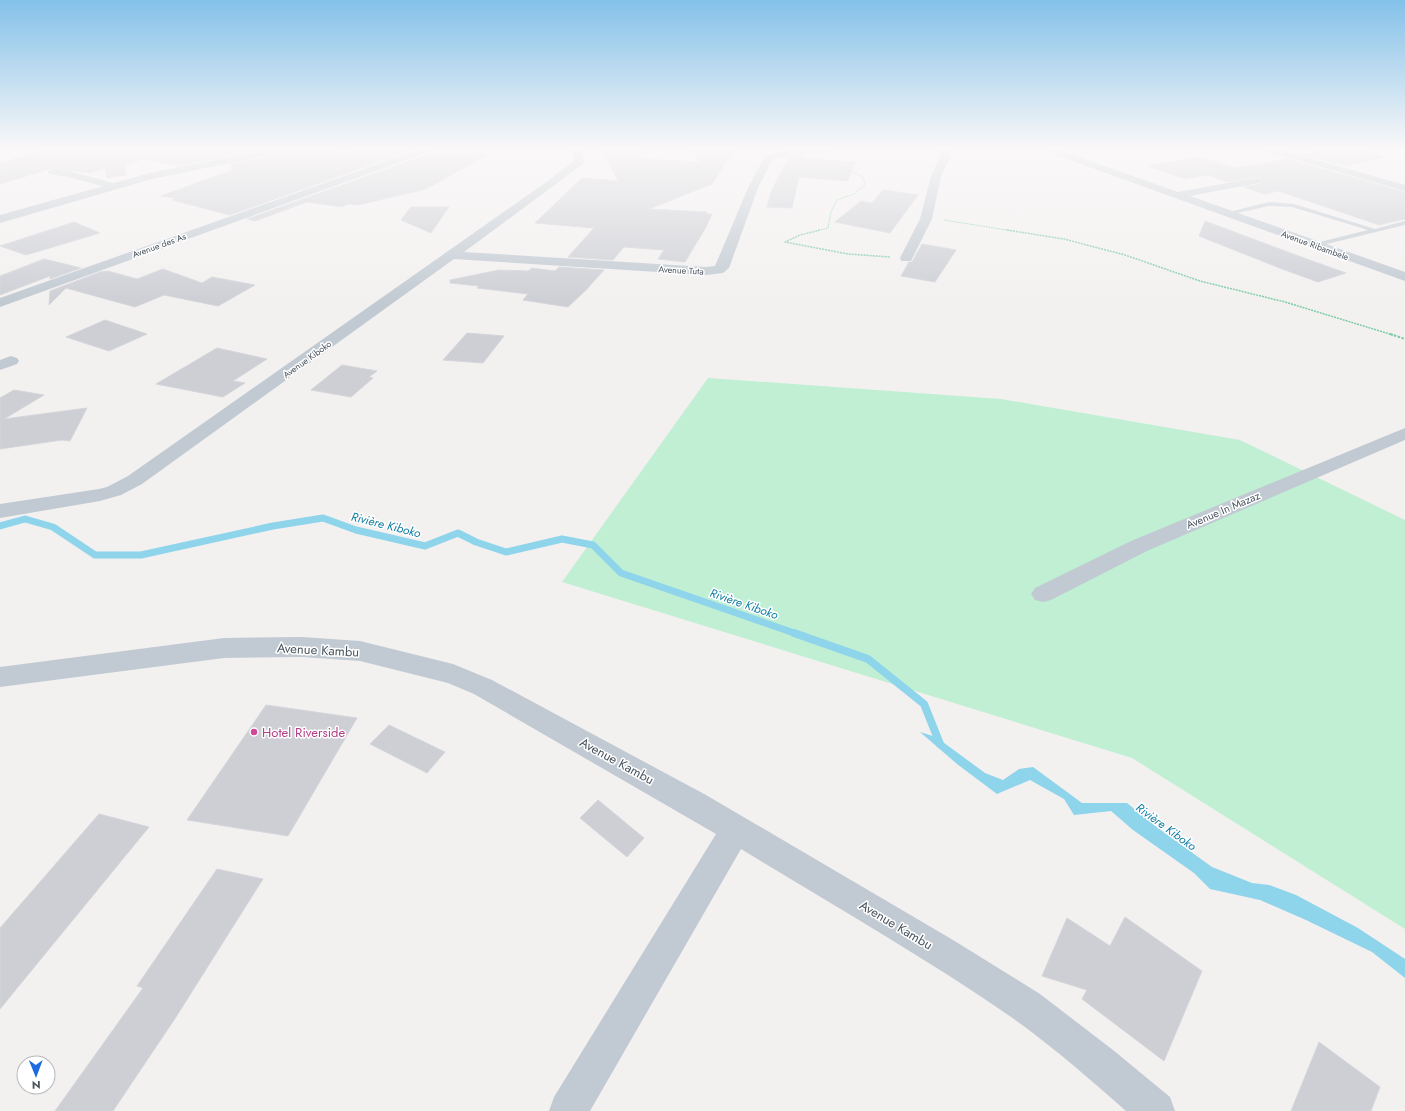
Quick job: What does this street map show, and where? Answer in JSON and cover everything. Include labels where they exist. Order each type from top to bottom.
[{"type":"street","points":[[0,218],[64,200]]},
{"type":"street","name":"Avenue des As","points":[[0,303],[287,200]]},
{"type":"street","name":"Avenue Kiboko","points":[[0,511],[100,495],[124,486],[161,463],[301,364],[527,200]]},
{"type":"street","name":"Avenue Tuta","points":[[450,255],[706,271],[718,270],[722,268],[748,200]]},
{"type":"street","points":[[906,258],[926,220],[931,200]]},
{"type":"street","name":"Avenue Ribambele","points":[[1192,200],[1405,277]]},
{"type":"street","name":"Avenue In Mazaz","points":[[1043,594],[1139,546],[1405,433]]},
{"type":"street","name":"Avenue Kambu","points":[[0,677],[224,648],[302,647],[360,651],[454,674],[483,687],[696,805],[941,952],[1027,1007],[1100,1063],[1156,1111]]},
{"type":"street","points":[[568,1111],[736,829]]},
{"type":"lane","points":[[1228,213],[1269,204],[1292,205],[1373,230]]},
{"type":"lane","points":[[1314,245],[1405,223]]},
{"type":"path","points":[[837,200],[831,212],[828,228],[800,235],[785,242],[848,254],[906,258]]},
{"type":"path","points":[[926,220],[946,220],[1064,239],[1126,256],[1200,281],[1285,302],[1405,339]]},
{"type":"green space","points":[[708,378],[1001,399],[1240,440],[1405,520],[1405,929],[1132,758],[562,582]]},
{"type":"water","points":[[920,732],[936,737],[985,773],[1003,780],[1019,769],[1033,767],[1082,803],[1127,803],[1158,828],[1212,867],[1252,883],[1269,885],[1296,895],[1358,928],[1405,959],[1405,978],[1372,952],[1306,920],[1260,900],[1210,889],[1194,873],[1133,830],[1111,811],[1074,815],[1064,799],[1030,780],[997,794],[957,764]]},
{"type":"building","points":[[172,200],[273,200],[230,215]]},
{"type":"building","points":[[301,200],[380,200],[358,205],[348,204],[342,207],[307,202],[255,221],[247,219]]},
{"type":"building","points":[[559,200],[672,200],[649,209],[707,212],[706,214],[712,214],[685,262],[658,259],[664,250],[624,247],[613,260],[568,257],[594,228],[535,223]]},
{"type":"building","points":[[769,200],[794,200],[792,208],[767,207]]},
{"type":"building","points":[[875,200],[914,200],[890,233],[835,222],[861,201],[872,203]]},
{"type":"building","points":[[1305,200],[1405,200],[1405,219],[1379,225]]},
{"type":"building","points":[[411,207],[449,207],[431,233],[401,220]]},
{"type":"building","points":[[1205,221],[1346,273],[1318,282],[1282,269],[1199,236]]},
{"type":"building","points":[[74,222],[100,233],[26,255],[0,246]]},
{"type":"building","points":[[922,244],[956,250],[935,282],[901,276],[909,262],[912,262]]},
{"type":"building","points":[[44,259],[81,268],[50,279],[50,276],[0,295],[0,276]]},
{"type":"building","points":[[559,267],[604,270],[568,307],[523,300],[528,294],[450,283],[450,280],[499,270],[528,271],[532,268],[555,271]]},
{"type":"building","points":[[163,269],[202,283],[212,277],[255,285],[218,306],[164,295],[135,307],[66,288],[49,305],[50,291],[100,272],[108,271],[137,279]]},
{"type":"building","points":[[105,320],[147,334],[109,351],[66,337]]},
{"type":"building","points":[[467,333],[504,336],[483,363],[443,360]]},
{"type":"building","points":[[217,348],[267,359],[233,381],[245,383],[223,397],[156,384]]},
{"type":"building","points":[[342,365],[377,371],[369,377],[373,378],[351,397],[311,390]]},
{"type":"building","points":[[14,390],[44,395],[4,419],[87,408],[70,441],[62,440],[0,449],[0,398]]},
{"type":"building","points":[[266,705],[357,718],[288,836],[187,820]]},
{"type":"building","points":[[389,725],[445,752],[427,773],[370,744]]},
{"type":"building","points":[[598,800],[644,838],[627,857],[580,818]]},
{"type":"building","points":[[99,814],[149,827],[0,1009],[0,928]]},
{"type":"building","points":[[217,869],[263,879],[176,1017],[113,1111],[55,1111],[143,988],[137,986]]},
{"type":"building","points":[[1125,917],[1202,971],[1164,1061],[1082,999],[1087,990],[1042,976],[1067,918],[1110,946]]},
{"type":"building","points":[[1319,1042],[1380,1087],[1371,1111],[1291,1111]]},
{"type":"waterway","name":"Rivière Kiboko","points":[[0,526],[25,519],[53,527],[95,555],[141,555],[273,526],[323,518],[356,530],[425,546],[458,533],[476,542],[506,552],[562,539],[593,545],[621,573],[797,634]]},
{"type":"waterway","name":"Rivière Kiboko","points":[[794,633],[868,659],[924,704],[940,744]]},
{"type":"place","name":"Hotel Riverside","points":[[254,732]]}]
